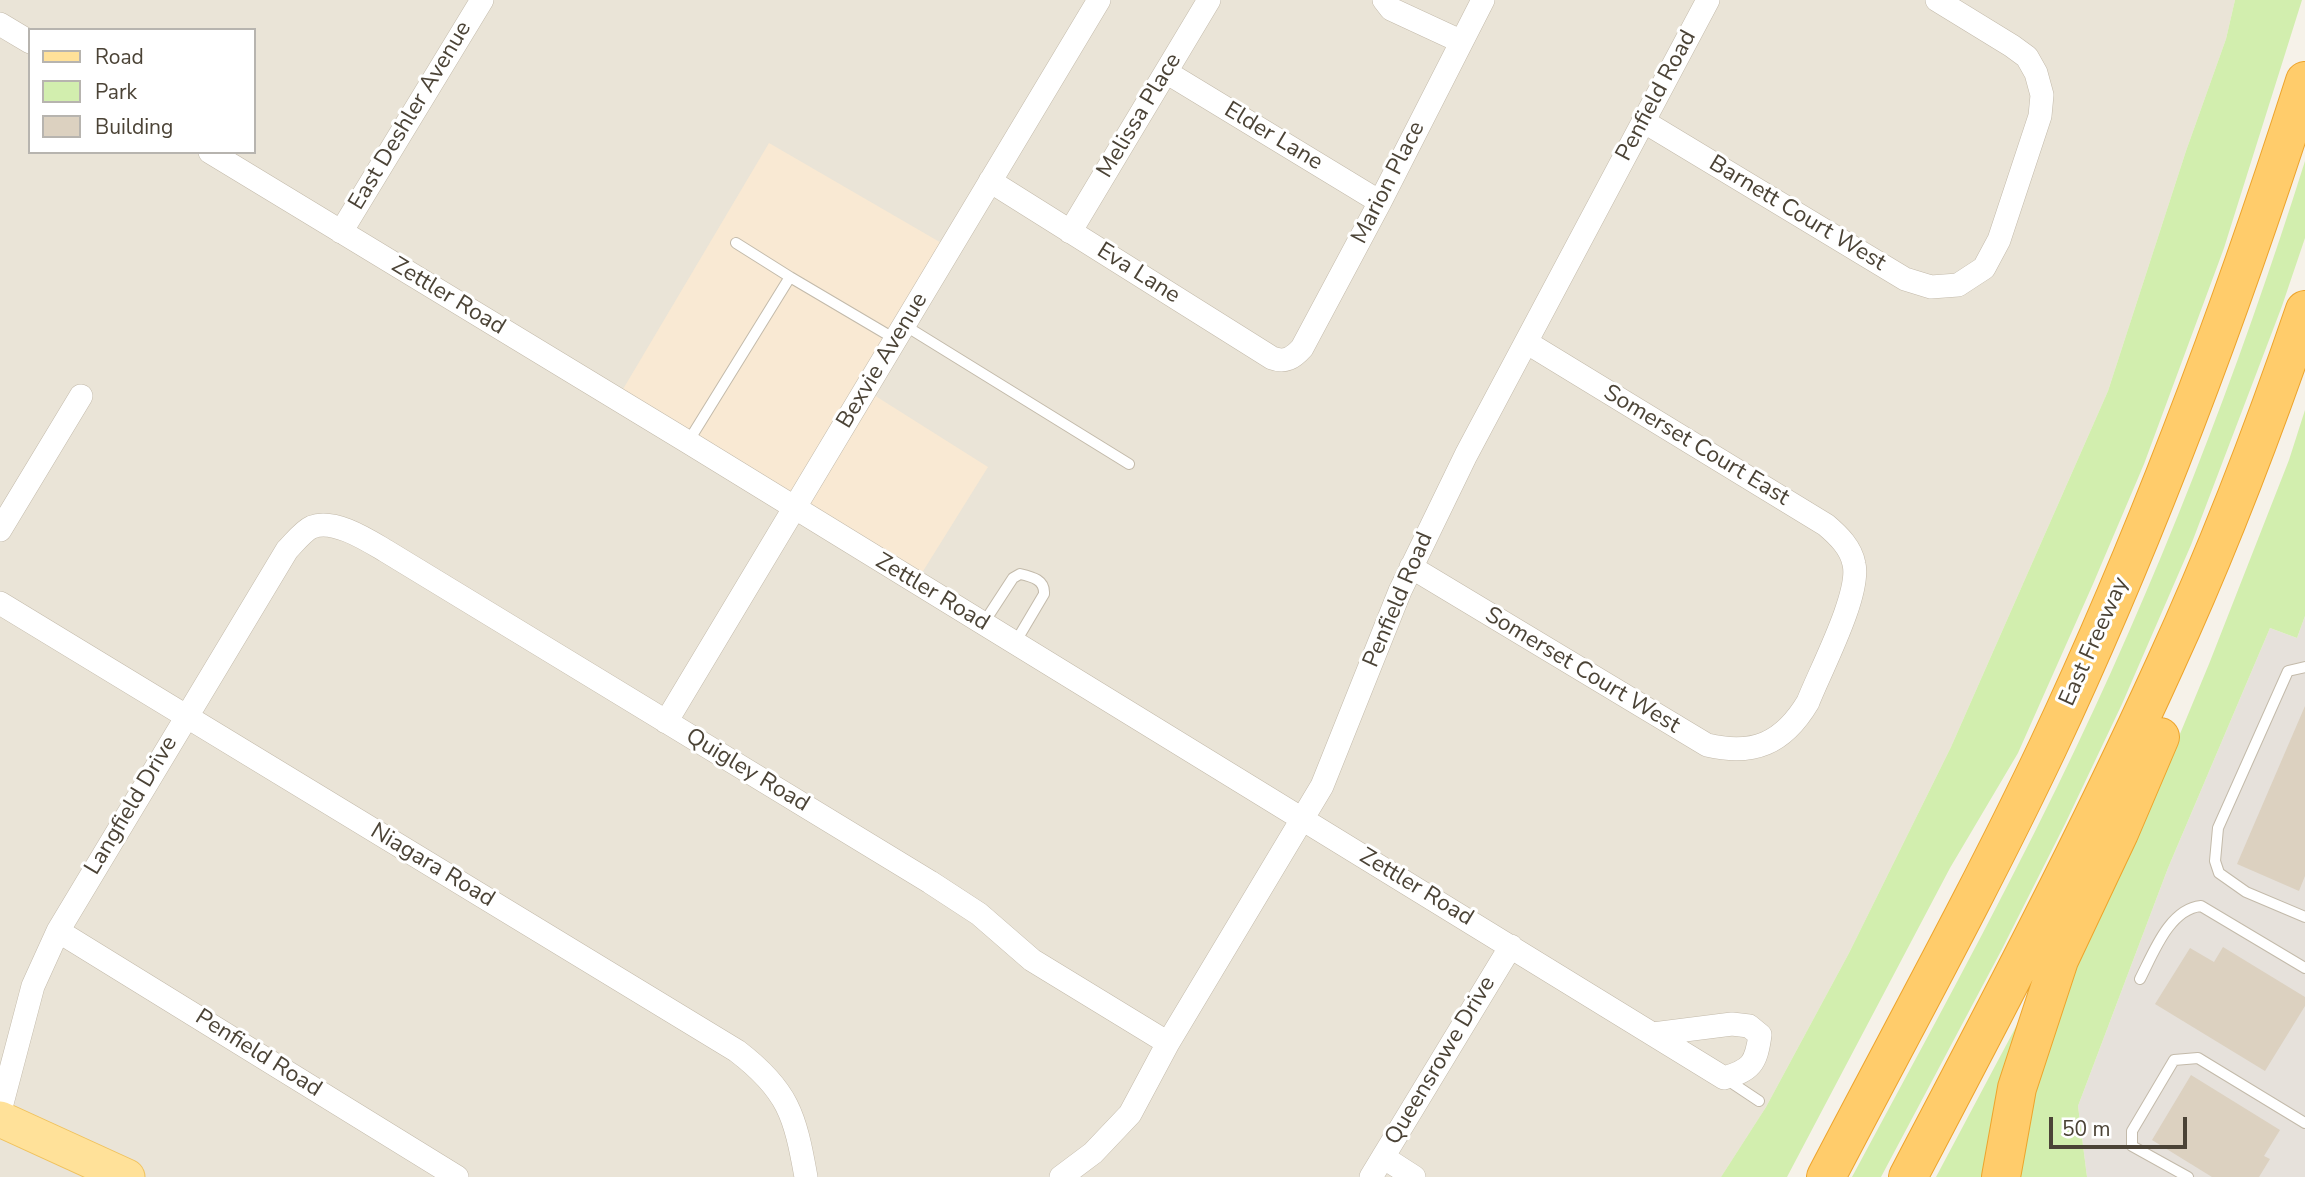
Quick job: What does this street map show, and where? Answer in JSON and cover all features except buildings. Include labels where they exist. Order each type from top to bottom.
[{"type":"highway","name":"East Freeway","points":[[1826,1177],[2001,842],[2047,749],[2109,612],[2152,511],[2220,336],[2266,205],[2305,81]]},
{"type":"highway","points":[[1908,1177],[2046,916],[2166,663],[2237,492],[2305,310]]},
{"type":"highway","points":[[2001,1177],[2017,1088],[2059,960],[2119,833],[2170,715],[2166,663]]},
{"type":"main road","points":[[0,1119],[127,1177]]},
{"type":"street","name":"East Deshler Avenue","points":[[341,232],[482,0]]},
{"type":"street","name":"Bexvie Avenue","points":[[667,722],[1099,0]]},
{"type":"street","name":"Melissa Place","points":[[1070,232],[1209,0]]},
{"type":"street","points":[[1384,0],[1391,9],[1460,41]]},
{"type":"street","name":"Marion Place","points":[[1288,360],[1302,348],[1483,0]]},
{"type":"street","name":"Penfield Road","points":[[1060,1177],[1093,1153],[1130,1114],[1168,1044],[1322,786],[1411,567],[1466,455],[1708,0]]},
{"type":"street","name":"Barnett Court West","points":[[1643,121],[1905,279],[1931,287],[1958,285],[1984,268],[1999,240],[2040,116],[2042,95],[2036,74],[2027,57],[1937,0]]},
{"type":"street","points":[[0,24],[28,42]]},
{"type":"street","name":"Elder Lane","points":[[1166,72],[1380,202]]},
{"type":"street","name":"Zettler Road","points":[[213,154],[1724,1078]]},
{"type":"street","name":"Eva Lane","points":[[990,181],[1272,358],[1288,360]]},
{"type":"street","name":"Somerset Court East","points":[[1526,342],[1826,525],[1840,537],[1854,563],[1856,576],[1852,600],[1799,717],[1776,739],[1761,746]]},
{"type":"street","points":[[0,530],[80,396]]},
{"type":"street","name":"Quigley Road","points":[[313,527],[329,526],[355,533],[930,882],[979,915],[1032,960],[1168,1044]]},
{"type":"street","name":"Langfield Drive","points":[[0,1111],[33,986],[58,932],[287,550],[313,527]]},
{"type":"street","name":"Somerset Court West","points":[[1411,567],[1691,737],[1707,745],[1725,749],[1743,750],[1761,746]]},
{"type":"street","name":"Niagara Road","points":[[0,603],[737,1051],[761,1070],[782,1094],[799,1135],[806,1177]]},
{"type":"street","name":"Penfield Road","points":[[58,932],[457,1177]]},
{"type":"street","name":"Queensrowe Drive","points":[[1371,1177],[1511,946]]},
{"type":"street","points":[[1653,1034],[1731,1024],[1749,1026],[1760,1035],[1757,1054],[1746,1071],[1724,1078]]},
{"type":"street","points":[[1383,1157],[1414,1177]]},
{"type":"lane","points":[[736,243],[790,277],[900,332],[1129,464]]},
{"type":"lane","points":[[688,442],[790,277]]},
{"type":"lane","points":[[983,624],[1013,578],[1020,574],[1042,583],[1045,587],[1044,594],[1015,643]]},
{"type":"lane","points":[[2305,667],[2288,671],[2218,828],[2216,862],[2219,873],[2246,892],[2305,917]]},
{"type":"lane","points":[[2140,979],[2170,926],[2190,907],[2201,906],[2305,968]]},
{"type":"lane","points":[[2188,1177],[2132,1146],[2132,1131],[2174,1060],[2198,1058],[2305,1123]]},
{"type":"lane","points":[[1724,1078],[1759,1101]]},
{"type":"shaded area","points":[[0,0],[2235,0],[2226,39],[2186,151],[2108,391],[1951,747],[1849,953],[1766,1107],[1721,1177],[0,1177]]},
{"type":"shaded area","points":[[769,143],[950,248],[866,390],[988,467],[915,584],[616,401]]},
{"type":"shaded area","points":[[2305,616],[2305,1177],[2087,1177],[2078,1106],[2168,868],[2270,628],[2297,638]]},
{"type":"green space","points":[[2235,0],[2302,0],[2224,248],[2144,464],[2093,584],[2018,753],[1950,868],[1787,1177],[1721,1177],[1766,1107],[1849,953],[1951,747],[2108,391],[2186,151],[2226,39]]},
{"type":"green space","points":[[2305,161],[2305,238],[2282,306],[2191,545],[2122,704],[2001,951],[1881,1177],[1852,1177],[2033,835],[2128,634],[2223,399]]},
{"type":"green space","points":[[2305,410],[2305,616],[2297,638],[2270,628],[2168,868],[2078,1106],[2087,1177],[2016,1177],[2033,1086],[2073,971],[2170,758],[2209,664],[2289,460]]},
{"type":"green space","points":[[2019,1021],[1987,1177],[1936,1177]]}]
